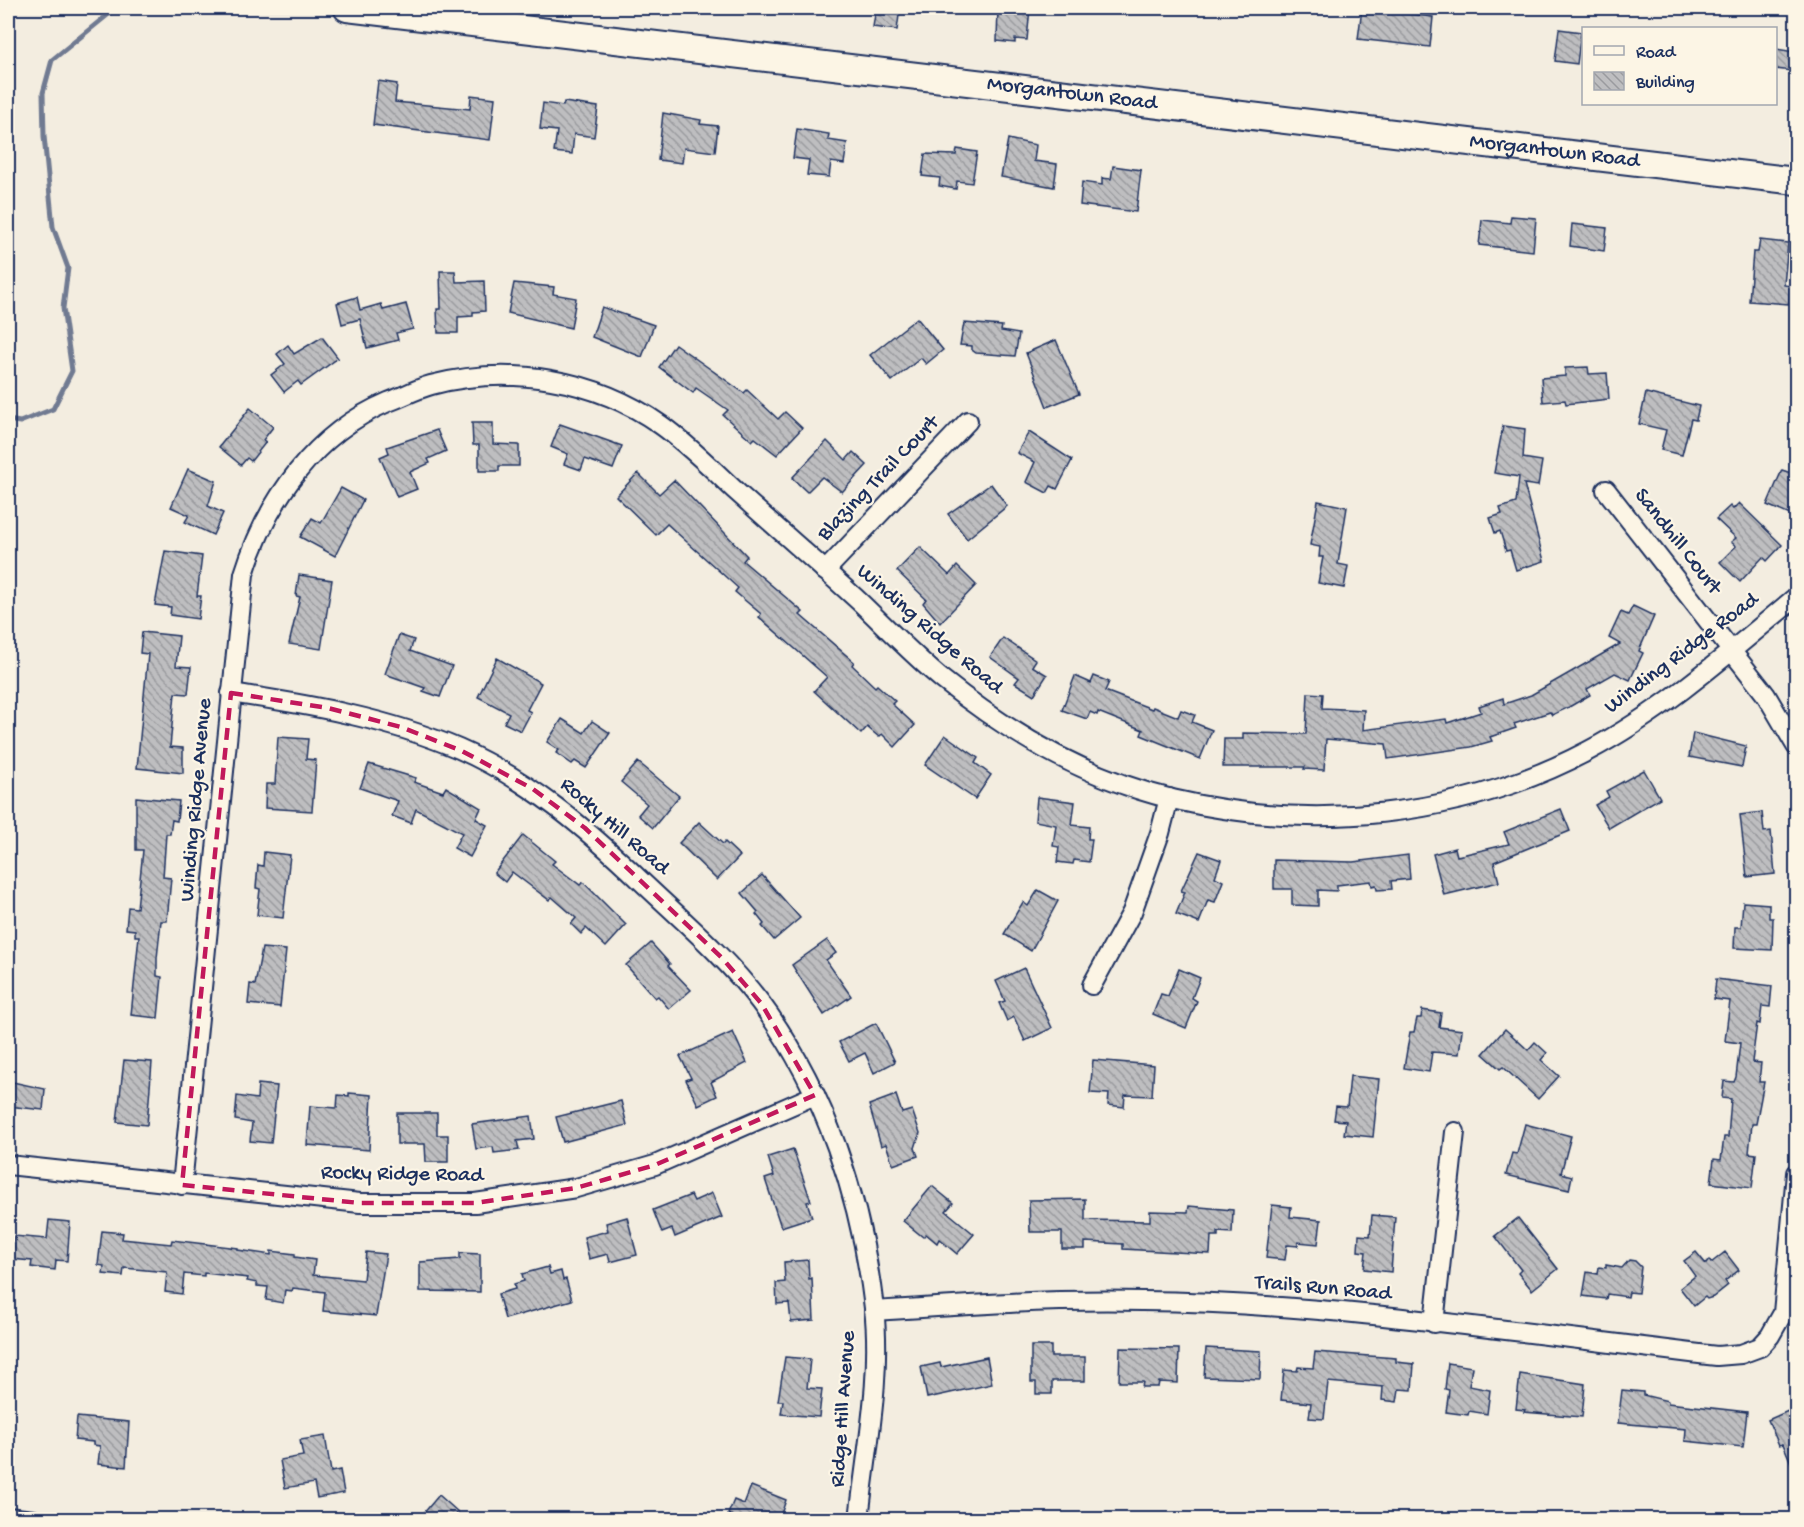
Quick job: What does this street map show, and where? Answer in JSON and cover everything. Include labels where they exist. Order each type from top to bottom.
[{"type":"main road","name":"Morgantown Road","points":[[347,8],[1797,182]]},
{"type":"street","name":"Winding Ridge Road","points":[[323,444],[370,410],[429,385],[493,375],[542,378],[574,384],[620,401],[662,425],[940,678],[999,722],[1086,770],[1168,798],[1240,812],[1314,817],[1405,811],[1459,800],[1520,781],[1588,752],[1657,708],[1797,597]]},
{"type":"street","name":"Blazing Trail Court","points":[[825,571],[968,421]]},
{"type":"street","name":"Winding Ridge Avenue","points":[[182,1185],[244,574],[256,536],[285,486],[323,444]]},
{"type":"street","name":"Sandhill Court","points":[[1606,490],[1766,695],[1797,746]]},
{"type":"street","name":"Rocky Hill Road","points":[[231,693],[328,708],[401,727],[462,750],[533,789],[585,828],[722,958],[760,1003],[815,1095]]},
{"type":"street","points":[[1092,985],[1132,912],[1160,833],[1168,798]]},
{"type":"street","name":"Rocky Ridge Road","points":[[8,1165],[360,1203],[475,1203],[576,1188],[655,1166],[815,1095]]},
{"type":"street","name":"Ridge Hill Avenue","points":[[815,1095],[851,1185],[862,1227],[874,1311],[876,1361],[859,1520]]},
{"type":"street","points":[[1434,1323],[1455,1132]]},
{"type":"street","name":"Trails Run Road","points":[[874,1311],[1014,1302],[1143,1300],[1273,1307],[1717,1356],[1741,1354],[1764,1344],[1783,1313],[1797,1173]]},
{"type":"street","points":[[8,1517],[33,1520]]},
{"type":"highlighted area","points":[[231,693],[328,708],[401,727],[462,751],[533,789],[585,828],[722,958],[761,1003],[815,1095],[655,1165],[576,1188],[475,1203],[360,1203],[182,1185]]},
{"type":"building","points":[[876,8],[900,8],[897,30],[873,27]]},
{"type":"building","points":[[998,8],[1030,8],[1027,40],[1015,39],[1015,43],[997,41]]},
{"type":"building","points":[[1362,8],[1395,8],[1394,12],[1433,17],[1430,47],[1358,39]]},
{"type":"building","points":[[1559,29],[1581,32],[1577,64],[1555,61]]},
{"type":"building","points":[[1777,49],[1795,52],[1792,71],[1777,69]]},
{"type":"building","points":[[378,81],[397,84],[395,102],[470,109],[471,95],[495,98],[490,140],[373,125]]},
{"type":"building","points":[[564,102],[598,107],[594,137],[574,134],[572,154],[554,152],[557,131],[540,129],[543,103],[563,106]]},
{"type":"building","points":[[663,113],[701,120],[700,124],[718,126],[715,152],[684,148],[682,163],[658,160]]},
{"type":"building","points":[[797,129],[829,134],[828,140],[847,143],[844,164],[831,162],[829,177],[807,175],[809,160],[793,158]]},
{"type":"building","points":[[1008,139],[1036,145],[1034,161],[1057,164],[1054,187],[1001,177]]},
{"type":"building","points":[[957,149],[977,152],[972,183],[957,181],[956,189],[939,186],[940,178],[922,176],[925,154],[956,155]]},
{"type":"building","points":[[1113,166],[1141,170],[1136,212],[1080,205],[1082,182],[1102,185],[1102,178],[1111,179]]},
{"type":"building","points":[[1511,216],[1536,218],[1533,251],[1479,245],[1482,220],[1510,223]]},
{"type":"building","points":[[1572,224],[1607,228],[1604,251],[1570,246]]},
{"type":"building","points":[[1760,240],[1788,243],[1784,285],[1790,286],[1789,304],[1749,301],[1753,252],[1758,252]]},
{"type":"building","points":[[440,271],[455,271],[456,282],[484,281],[485,311],[473,312],[473,316],[458,317],[458,333],[438,333],[437,309],[441,309]]},
{"type":"building","points":[[514,283],[554,287],[553,294],[576,298],[571,328],[508,313]]},
{"type":"building","points":[[357,297],[360,310],[381,304],[383,310],[406,304],[413,329],[396,333],[398,340],[367,348],[360,319],[342,324],[337,303]]},
{"type":"building","points":[[602,307],[654,325],[642,357],[592,337]]},
{"type":"building","points":[[917,318],[943,350],[926,364],[921,358],[892,381],[870,355]]},
{"type":"building","points":[[964,323],[1002,326],[1001,331],[1019,334],[1015,356],[976,353],[972,350],[972,346],[960,345]]},
{"type":"building","points":[[322,337],[338,358],[301,385],[298,381],[284,392],[271,375],[285,364],[277,354],[288,345],[294,354]]},
{"type":"building","points":[[1056,340],[1079,394],[1047,407],[1026,353]]},
{"type":"building","points":[[675,344],[744,393],[747,390],[778,419],[785,412],[802,428],[777,455],[755,438],[752,441],[723,415],[728,410],[696,388],[693,393],[659,367]]},
{"type":"building","points":[[1588,367],[1589,374],[1607,373],[1609,399],[1566,404],[1565,400],[1543,402],[1541,378],[1565,376],[1565,368]]},
{"type":"building","points":[[1646,393],[1699,406],[1696,420],[1691,419],[1682,455],[1661,450],[1666,430],[1639,424]]},
{"type":"building","points":[[250,408],[273,427],[263,440],[266,442],[251,461],[247,458],[241,465],[219,447]]},
{"type":"building","points":[[472,423],[493,423],[493,444],[519,445],[519,466],[499,466],[499,471],[479,471],[479,445],[473,445]]},
{"type":"building","points":[[560,424],[622,446],[613,469],[585,459],[581,470],[564,464],[568,454],[551,447]]},
{"type":"building","points":[[1503,426],[1525,429],[1523,458],[1542,461],[1538,486],[1524,484],[1544,561],[1516,570],[1510,550],[1506,551],[1500,531],[1495,533],[1490,518],[1502,514],[1500,508],[1516,503],[1519,477],[1494,473]]},
{"type":"building","points":[[437,430],[446,451],[428,459],[430,463],[410,472],[417,489],[397,497],[380,457],[389,453],[387,447]]},
{"type":"building","points":[[1029,432],[1072,460],[1057,489],[1051,486],[1047,493],[1026,482],[1035,462],[1017,453]]},
{"type":"building","points":[[827,441],[846,460],[853,452],[867,465],[842,492],[822,477],[807,492],[792,478]]},
{"type":"building","points":[[188,469],[216,481],[208,506],[223,513],[213,535],[185,522],[189,515],[171,507]]},
{"type":"building","points":[[1782,470],[1797,475],[1797,518],[1767,505]]},
{"type":"building","points":[[638,473],[659,494],[674,480],[747,556],[743,561],[803,612],[800,615],[854,662],[852,665],[875,687],[877,685],[895,701],[892,704],[915,725],[895,747],[882,734],[879,737],[867,727],[861,734],[814,691],[827,677],[759,617],[761,614],[735,592],[738,588],[667,524],[656,535],[616,496]]},
{"type":"building","points":[[991,484],[1007,506],[967,539],[948,514]]},
{"type":"building","points":[[341,488],[363,500],[335,556],[300,537],[312,518],[321,523]]},
{"type":"building","points":[[1318,501],[1347,507],[1338,564],[1348,566],[1344,588],[1318,583],[1323,557],[1319,557],[1320,547],[1310,545]]},
{"type":"building","points":[[1739,503],[1782,545],[1767,561],[1763,557],[1740,582],[1720,562],[1736,546],[1731,542],[1736,538],[1716,519],[1730,506],[1733,509]]},
{"type":"building","points":[[920,547],[949,575],[957,566],[976,585],[940,623],[923,603],[926,599],[897,571]]},
{"type":"building","points":[[165,551],[202,556],[197,596],[201,596],[198,619],[170,615],[171,607],[155,605]]},
{"type":"building","points":[[299,575],[332,580],[321,649],[289,644],[300,597],[296,596]]},
{"type":"building","points":[[1633,606],[1654,616],[1639,651],[1643,653],[1630,680],[1615,673],[1587,689],[1590,695],[1569,707],[1552,715],[1550,712],[1514,724],[1516,728],[1490,737],[1492,741],[1471,747],[1388,759],[1386,744],[1326,739],[1324,770],[1304,769],[1305,767],[1223,767],[1224,739],[1243,739],[1243,733],[1306,734],[1308,693],[1323,694],[1322,708],[1364,710],[1363,730],[1446,719],[1447,723],[1481,712],[1479,706],[1503,698],[1504,704],[1531,695],[1620,644],[1609,638],[1621,612],[1628,615]]},
{"type":"building","points":[[142,632],[179,636],[176,666],[191,667],[188,694],[175,693],[170,747],[183,748],[183,773],[137,768],[148,654],[140,653]]},
{"type":"building","points":[[399,635],[414,640],[410,651],[452,666],[440,697],[423,691],[425,688],[385,674]]},
{"type":"building","points":[[1003,638],[1036,660],[1032,666],[1047,675],[1034,695],[1015,683],[1019,678],[990,657]]},
{"type":"building","points":[[497,658],[541,683],[527,710],[531,712],[521,731],[504,723],[509,713],[478,697]]},
{"type":"building","points":[[1075,676],[1091,683],[1094,676],[1109,682],[1105,691],[1152,709],[1153,707],[1178,717],[1181,710],[1195,715],[1192,722],[1212,730],[1200,759],[1141,735],[1143,730],[1098,712],[1097,715],[1090,712],[1087,719],[1062,710]]},
{"type":"building","points":[[562,719],[584,733],[592,721],[610,733],[586,768],[575,761],[572,764],[556,753],[559,750],[547,742]]},
{"type":"building","points":[[1693,733],[1746,746],[1742,767],[1689,757]]},
{"type":"building","points":[[945,735],[978,758],[975,763],[991,775],[975,799],[925,765]]},
{"type":"building","points":[[278,737],[308,739],[306,759],[316,760],[312,811],[265,808],[266,784],[275,784]]},
{"type":"building","points":[[638,762],[679,796],[653,828],[638,815],[647,804],[621,782]]},
{"type":"building","points":[[369,764],[416,778],[414,782],[443,792],[446,787],[481,808],[476,819],[487,825],[470,857],[454,848],[462,833],[416,809],[411,823],[392,816],[398,801],[360,788]]},
{"type":"building","points":[[1644,770],[1660,798],[1609,828],[1595,805],[1609,797],[1606,791]]},
{"type":"building","points":[[136,797],[179,801],[177,821],[172,820],[170,834],[166,834],[163,877],[171,878],[167,921],[161,921],[157,958],[157,976],[162,977],[158,1018],[131,1015],[139,936],[135,936],[135,930],[126,929],[128,907],[137,908],[143,850],[136,850]]},
{"type":"building","points":[[1037,797],[1075,802],[1072,825],[1089,827],[1088,839],[1092,839],[1089,862],[1074,860],[1073,864],[1057,862],[1059,847],[1053,846],[1056,825],[1035,821]]},
{"type":"building","points":[[1561,809],[1570,831],[1494,862],[1499,882],[1444,895],[1433,854],[1455,848],[1457,856],[1509,844],[1504,832]]},
{"type":"building","points":[[1762,812],[1764,832],[1771,831],[1775,874],[1747,877],[1740,815]]},
{"type":"building","points":[[699,822],[740,856],[717,880],[679,843]]},
{"type":"building","points":[[523,835],[555,861],[552,864],[580,885],[583,882],[626,925],[606,947],[586,928],[581,934],[571,924],[576,918],[552,897],[549,900],[512,872],[505,882],[494,873]]},
{"type":"building","points":[[264,852],[290,855],[283,918],[257,915],[260,889],[256,888],[258,865],[263,866]]},
{"type":"building","points":[[1199,852],[1221,860],[1215,877],[1223,881],[1215,902],[1208,900],[1199,923],[1176,914],[1185,892],[1181,891]]},
{"type":"building","points":[[1408,855],[1410,879],[1391,881],[1392,889],[1377,890],[1376,885],[1372,886],[1371,881],[1337,885],[1337,891],[1318,890],[1318,906],[1292,905],[1292,889],[1274,889],[1274,860],[1353,862]]},
{"type":"building","points":[[762,875],[800,918],[774,940],[762,926],[764,924],[756,914],[758,912],[742,893]]},
{"type":"building","points":[[1038,890],[1058,901],[1031,951],[1004,934],[1023,902],[1028,906]]},
{"type":"building","points":[[1743,902],[1769,904],[1769,918],[1773,918],[1772,950],[1734,948],[1735,927],[1741,927]]},
{"type":"building","points":[[827,940],[836,953],[826,960],[851,996],[824,1015],[792,965]]},
{"type":"building","points":[[651,943],[670,964],[668,966],[691,990],[669,1009],[658,996],[655,998],[626,965]]},
{"type":"building","points":[[262,948],[286,950],[280,1007],[248,1004],[250,984],[255,985]]},
{"type":"building","points":[[1024,968],[1052,1028],[1025,1041],[1014,1017],[1007,1021],[999,1003],[1005,1001],[996,981]]},
{"type":"building","points":[[1179,969],[1200,978],[1192,998],[1197,1001],[1186,1028],[1153,1014],[1161,994],[1168,996]]},
{"type":"building","points":[[1716,979],[1772,986],[1770,1007],[1762,1006],[1760,1024],[1757,1023],[1752,1062],[1761,1063],[1759,1082],[1764,1082],[1756,1124],[1752,1124],[1749,1153],[1756,1154],[1752,1188],[1711,1183],[1714,1159],[1721,1160],[1724,1137],[1728,1137],[1731,1099],[1722,1098],[1724,1081],[1734,1082],[1740,1043],[1725,1041],[1730,1001],[1714,999]]},
{"type":"building","points":[[1422,1010],[1441,1013],[1439,1027],[1462,1030],[1459,1054],[1432,1052],[1429,1072],[1404,1068],[1410,1032],[1414,1032],[1417,1018],[1421,1018]]},
{"type":"building","points":[[876,1023],[895,1062],[874,1073],[865,1053],[849,1061],[839,1042]]},
{"type":"building","points":[[1505,1029],[1528,1050],[1535,1042],[1547,1053],[1541,1060],[1559,1076],[1538,1099],[1503,1067],[1500,1069],[1483,1054]]},
{"type":"building","points":[[733,1032],[747,1063],[711,1082],[717,1096],[698,1105],[686,1080],[691,1078],[680,1056]]},
{"type":"building","points":[[124,1060],[152,1062],[147,1125],[117,1122]]},
{"type":"building","points":[[1093,1060],[1154,1065],[1152,1096],[1125,1095],[1124,1107],[1108,1105],[1109,1094],[1090,1093]]},
{"type":"building","points":[[1350,1076],[1379,1079],[1373,1137],[1344,1134],[1346,1121],[1334,1120],[1336,1106],[1347,1107]]},
{"type":"building","points":[[8,1081],[45,1089],[43,1110],[8,1106]]},
{"type":"building","points":[[258,1084],[277,1086],[271,1143],[250,1141],[252,1123],[235,1120],[237,1096],[257,1099]]},
{"type":"building","points":[[349,1093],[372,1095],[369,1150],[307,1145],[310,1106],[337,1108],[338,1095],[349,1096]]},
{"type":"building","points":[[896,1095],[902,1113],[912,1110],[920,1133],[915,1148],[918,1156],[893,1165],[886,1144],[881,1146],[869,1105]]},
{"type":"building","points":[[621,1101],[627,1125],[563,1142],[556,1117]]},
{"type":"building","points":[[397,1113],[437,1113],[437,1135],[448,1135],[448,1162],[426,1162],[425,1144],[397,1144]]},
{"type":"building","points":[[531,1116],[534,1139],[517,1141],[519,1150],[494,1153],[493,1147],[476,1149],[472,1124]]},
{"type":"building","points":[[1525,1124],[1571,1136],[1561,1173],[1572,1176],[1569,1190],[1506,1175],[1512,1153],[1517,1154]]},
{"type":"building","points":[[793,1149],[811,1201],[807,1202],[812,1217],[781,1227],[765,1179],[774,1176],[768,1157]]},
{"type":"building","points":[[932,1186],[953,1203],[946,1211],[974,1234],[957,1254],[939,1239],[937,1243],[926,1234],[923,1237],[903,1221]]},
{"type":"building","points":[[712,1193],[722,1217],[675,1237],[672,1229],[662,1233],[653,1210],[691,1195],[694,1201]]},
{"type":"building","points":[[1085,1199],[1085,1220],[1150,1221],[1150,1211],[1188,1212],[1189,1206],[1233,1210],[1232,1233],[1218,1232],[1218,1236],[1211,1236],[1210,1254],[1123,1249],[1123,1244],[1085,1242],[1085,1249],[1062,1249],[1062,1232],[1030,1232],[1029,1200]]},
{"type":"building","points":[[1272,1205],[1291,1207],[1290,1217],[1321,1220],[1318,1244],[1298,1242],[1298,1246],[1287,1245],[1285,1260],[1266,1258]]},
{"type":"building","points":[[1372,1215],[1395,1217],[1391,1272],[1364,1269],[1366,1252],[1358,1251],[1359,1235],[1370,1236]]},
{"type":"building","points":[[627,1217],[637,1255],[610,1262],[608,1254],[589,1259],[584,1237],[608,1231],[606,1223]]},
{"type":"building","points":[[1518,1218],[1558,1269],[1532,1290],[1518,1273],[1521,1270],[1495,1236]]},
{"type":"building","points":[[49,1220],[70,1222],[67,1261],[56,1260],[55,1270],[31,1267],[32,1261],[11,1259],[14,1236],[47,1239]]},
{"type":"building","points":[[102,1231],[123,1233],[122,1239],[171,1244],[172,1240],[238,1248],[238,1250],[271,1255],[271,1251],[295,1254],[295,1257],[315,1260],[313,1275],[363,1280],[366,1252],[386,1254],[376,1316],[323,1311],[325,1292],[293,1288],[292,1291],[285,1290],[283,1303],[266,1300],[268,1287],[257,1286],[257,1283],[247,1281],[248,1278],[204,1273],[204,1276],[184,1274],[182,1294],[165,1292],[167,1272],[124,1268],[123,1276],[103,1274],[104,1266],[98,1265]]},
{"type":"building","points":[[1696,1252],[1706,1264],[1709,1260],[1711,1263],[1725,1252],[1739,1270],[1725,1281],[1728,1285],[1713,1297],[1707,1299],[1705,1297],[1694,1306],[1680,1288],[1695,1276],[1684,1261]]},
{"type":"building","points":[[460,1253],[480,1254],[480,1292],[420,1291],[420,1262],[460,1259]]},
{"type":"building","points":[[808,1260],[809,1279],[812,1278],[814,1320],[791,1322],[789,1303],[777,1304],[776,1283],[785,1282],[784,1262]]},
{"type":"building","points":[[1629,1260],[1635,1261],[1641,1267],[1638,1293],[1629,1292],[1628,1297],[1607,1294],[1606,1299],[1583,1296],[1587,1272],[1598,1274],[1599,1267],[1606,1268],[1606,1265],[1622,1268]]},
{"type":"building","points":[[548,1267],[550,1274],[561,1271],[563,1280],[566,1279],[572,1300],[505,1319],[498,1294],[515,1289],[514,1284],[524,1281],[522,1274]]},
{"type":"building","points":[[1031,1346],[1051,1346],[1051,1357],[1085,1357],[1085,1381],[1052,1381],[1052,1394],[1036,1394],[1036,1382],[1031,1382]]},
{"type":"building","points":[[1120,1348],[1179,1349],[1178,1383],[1159,1382],[1158,1387],[1142,1387],[1143,1382],[1119,1382]]},
{"type":"building","points":[[1206,1348],[1261,1351],[1260,1379],[1204,1377]]},
{"type":"building","points":[[1315,1352],[1396,1358],[1396,1362],[1414,1364],[1412,1390],[1399,1389],[1397,1402],[1382,1400],[1383,1387],[1328,1382],[1324,1419],[1309,1418],[1311,1403],[1281,1400],[1284,1370],[1297,1371],[1298,1367],[1313,1368]]},
{"type":"building","points":[[785,1357],[810,1359],[807,1388],[822,1389],[819,1417],[781,1414],[783,1401],[778,1401]]},
{"type":"building","points":[[987,1357],[992,1384],[927,1398],[921,1367],[940,1363],[941,1367]]},
{"type":"building","points":[[1448,1363],[1472,1367],[1469,1386],[1490,1390],[1487,1414],[1469,1411],[1468,1415],[1446,1412],[1449,1390],[1445,1389]]},
{"type":"building","points":[[1520,1374],[1585,1384],[1582,1417],[1524,1412],[1525,1410],[1516,1409]]},
{"type":"building","points":[[1622,1390],[1643,1392],[1643,1395],[1668,1401],[1668,1403],[1747,1412],[1743,1447],[1685,1441],[1686,1429],[1618,1423]]},
{"type":"building","points":[[1788,1411],[1797,1432],[1796,1475],[1783,1444],[1779,1445],[1768,1420]]},
{"type":"building","points":[[77,1417],[129,1422],[126,1467],[98,1464],[100,1446],[93,1445],[93,1442],[75,1440]]},
{"type":"building","points":[[325,1436],[331,1472],[340,1470],[344,1493],[317,1498],[314,1483],[285,1488],[280,1460],[303,1456],[300,1440]]},
{"type":"building","points":[[751,1486],[786,1500],[779,1520],[741,1520],[728,1514],[734,1500],[744,1504]]},
{"type":"building","points":[[439,1495],[458,1512],[452,1520],[418,1520]]},
{"type":"waterway","points":[[8,420],[20,422],[53,409],[72,371],[63,308],[68,268],[53,227],[44,136],[43,93],[52,60],[116,8]]}]
